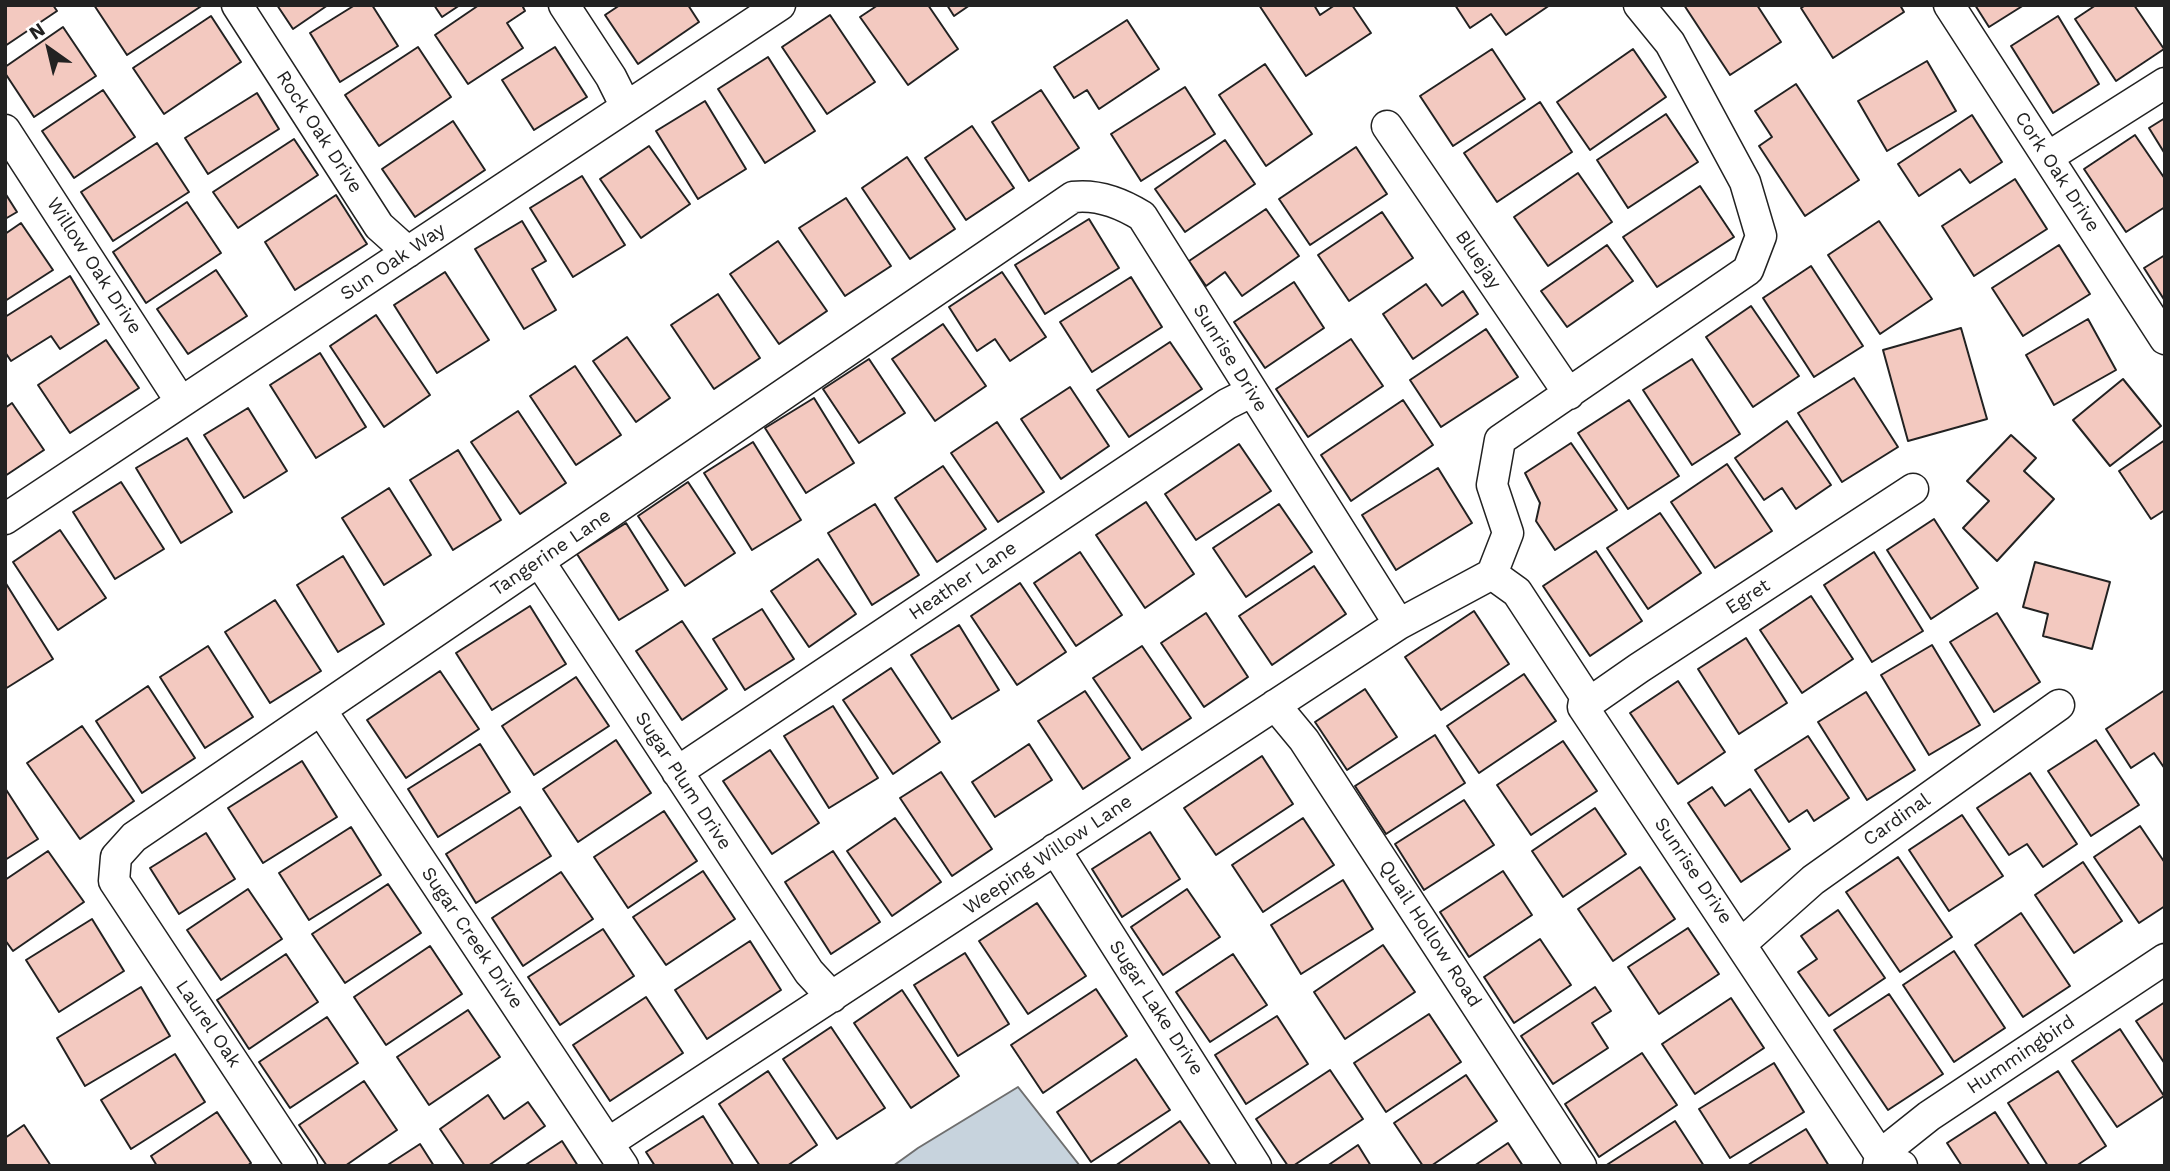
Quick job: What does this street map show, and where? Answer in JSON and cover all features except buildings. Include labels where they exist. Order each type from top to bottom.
[{"type":"street","name":"Rock Oak Drive","points":[[237,5],[379,226],[408,252]]},
{"type":"street","points":[[564,5],[611,77],[626,107]]},
{"type":"street","name":"Sun Oak Way","points":[[5,519],[780,5]]},
{"type":"street","points":[[1492,574],[1508,533],[1492,485],[1500,440],[1748,270],[1761,236],[1745,182],[1670,43],[1639,5]]},
{"type":"street","name":"Cork Oak Drive","points":[[1949,5],[2165,339]]},
{"type":"street","points":[[2048,157],[2165,83]]},
{"type":"street","name":"Bluejay","points":[[1387,126],[1569,394]]},
{"type":"street","name":"Willow Oak Drive","points":[[5,130],[181,402]]},
{"type":"street","name":"Sunrise Drive","points":[[1010,240],[1073,197],[1087,196],[1122,204],[1142,216],[1399,624]]},
{"type":"street","name":"Tangerine Lane","points":[[114,881],[116,857],[134,837],[1010,240]]},
{"type":"street","name":"Heather Lane","points":[[677,772],[1227,404],[1251,392]]},
{"type":"street","name":"Egret","points":[[1583,707],[1913,489]]},
{"type":"street","name":"Sugar Plum Drive","points":[[539,561],[809,972],[832,997]]},
{"type":"street","name":"Sunrise Drive","points":[[1492,574],[1517,592],[1585,696],[1583,707],[1886,1162]]},
{"type":"street","name":"Weeping Willow Lane","points":[[615,1154],[832,997],[1055,849],[1399,624],[1492,574]]},
{"type":"street","name":"Quail Hollow Road","points":[[1276,705],[1304,740],[1581,1166]]},
{"type":"street","name":"Cardinal","points":[[1741,944],[1813,880],[2059,705]]},
{"type":"street","name":"Sugar Creek Drive","points":[[321,710],[615,1154]]},
{"type":"street","name":"Sugar Lake Drive","points":[[1055,849],[1256,1166]]},
{"type":"street","name":"Laurel Oak","points":[[114,881],[302,1166]]},
{"type":"street","name":"Hummingbird","points":[[1886,1162],[1930,1116],[2165,959]]},
{"type":"shaded area","points":[[1018,1087],[1080,1166],[893,1166],[918,1148]]}]
